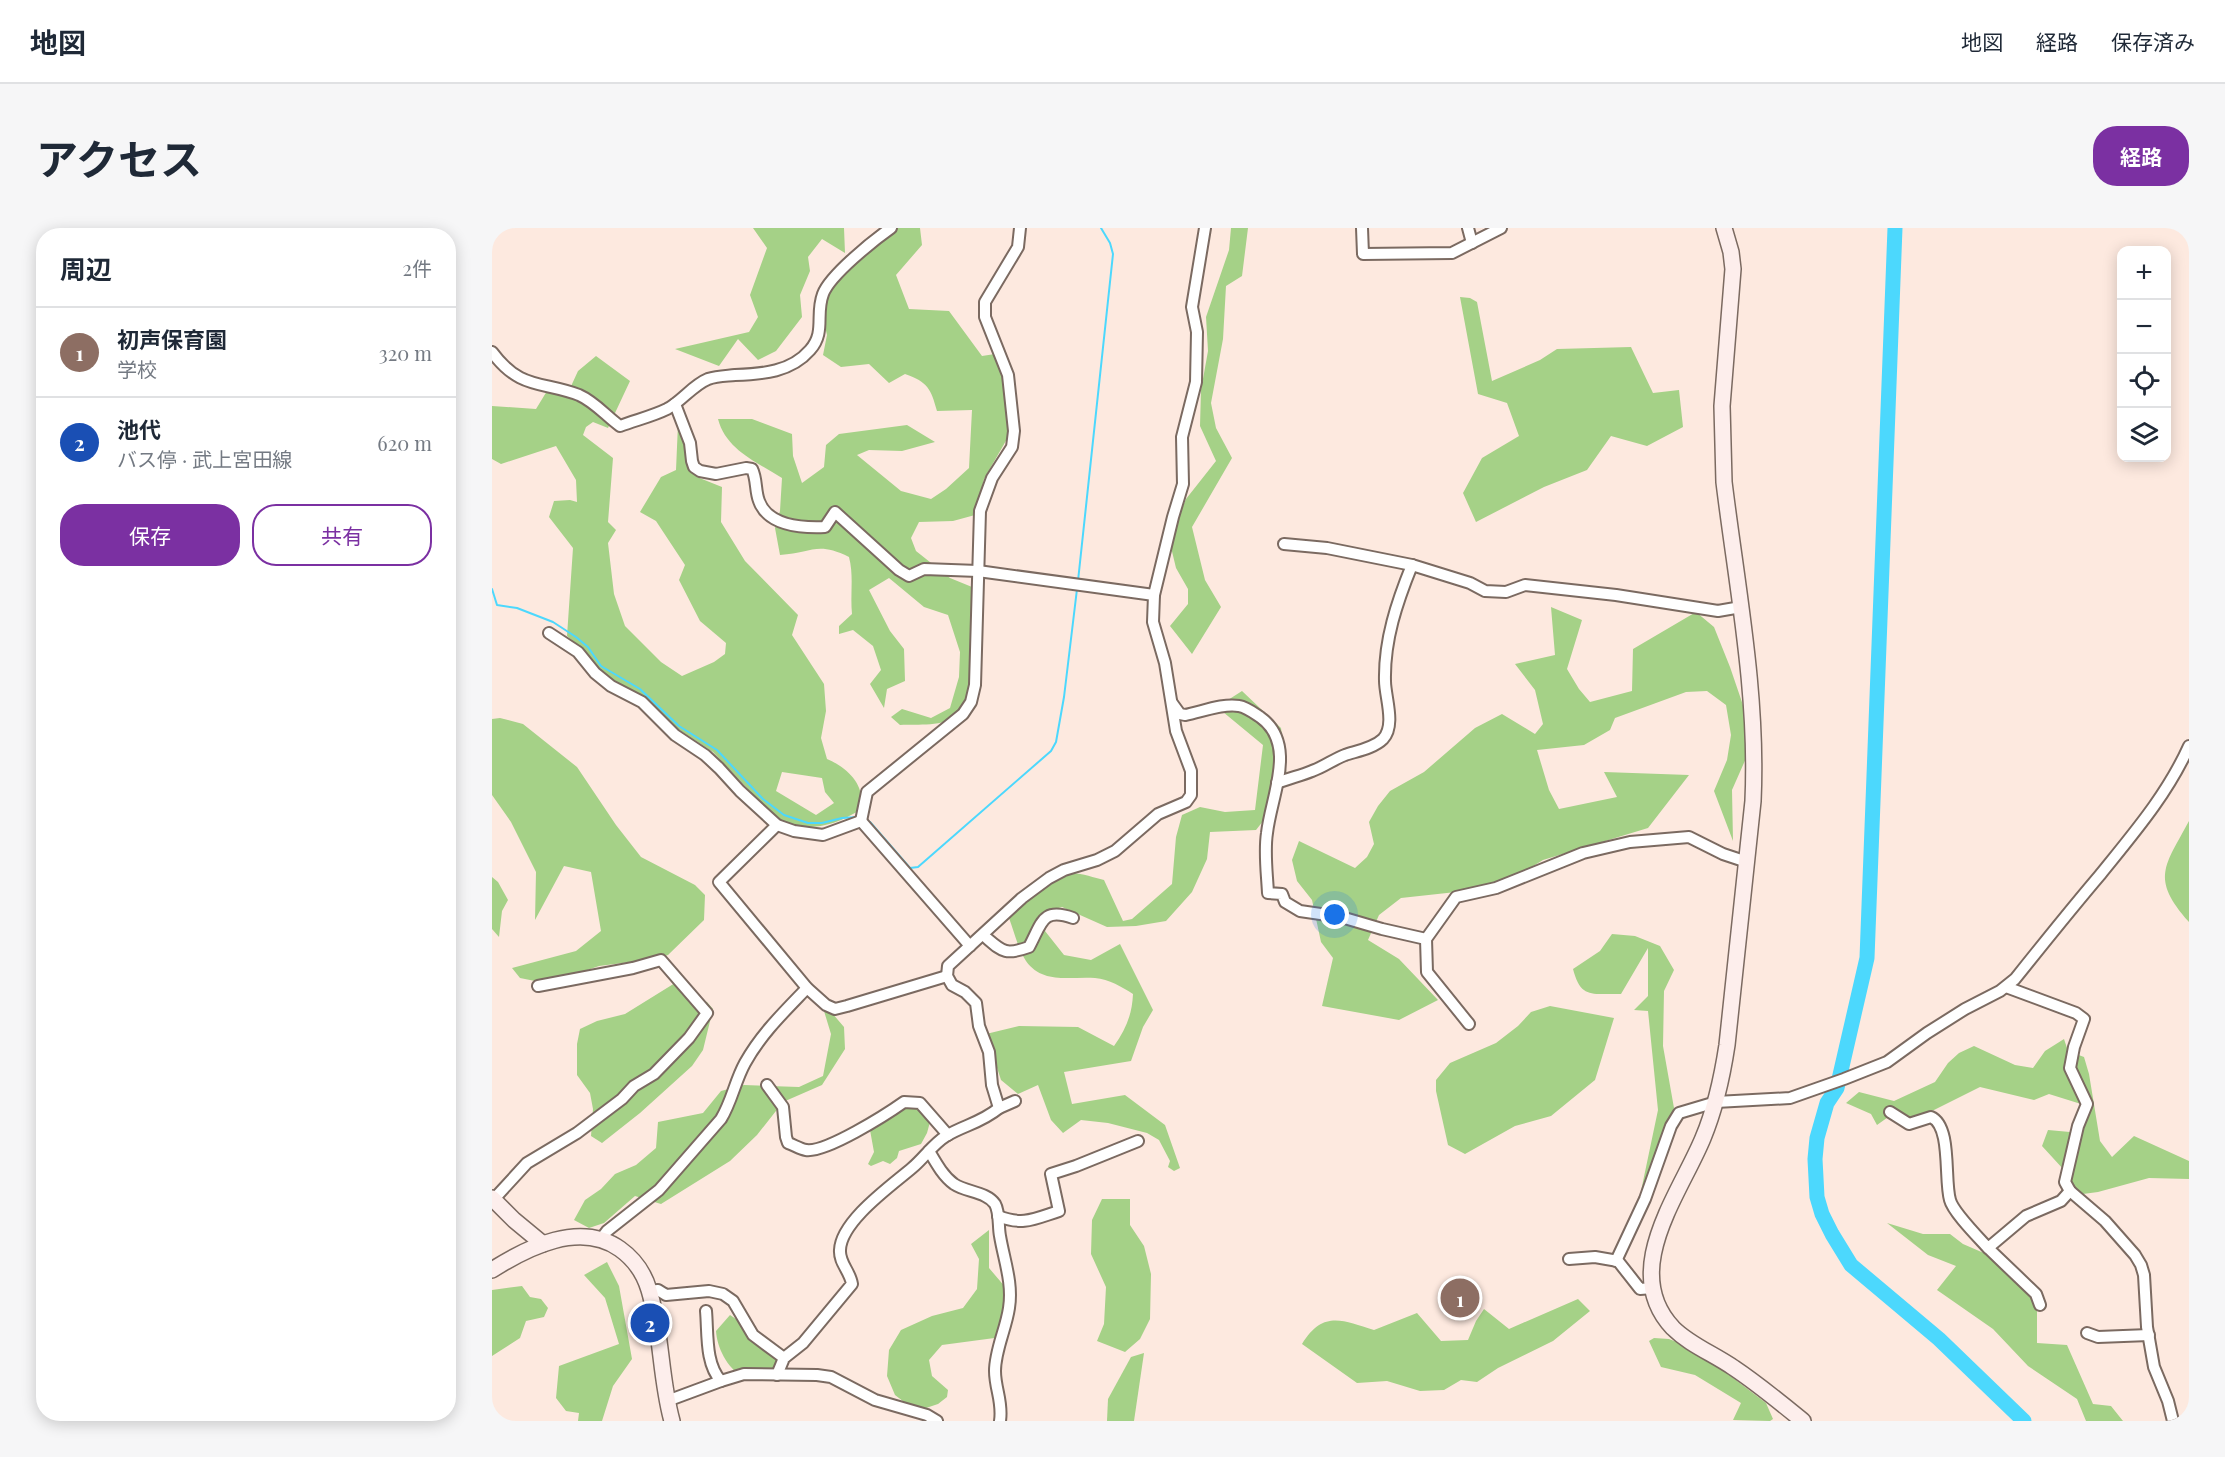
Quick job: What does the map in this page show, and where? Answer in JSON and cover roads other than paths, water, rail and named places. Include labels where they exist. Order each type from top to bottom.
[{"type":"street","points":[[492,352],[500,363],[526,382],[579,395],[600,408],[620,426],[667,409],[706,380],[717,376],[784,369],[806,355],[819,340],[819,310],[824,292],[858,253],[891,228]]},
{"type":"street","points":[[862,818],[867,792],[963,714],[971,702],[975,685],[980,511],[992,478],[1012,447],[1014,431],[1008,375],[985,317],[985,302],[1018,247],[1020,228]]},
{"type":"street","points":[[999,1108],[992,1085],[989,1052],[979,1026],[976,1003],[965,992],[952,985],[947,976],[948,966],[1022,898],[1048,878],[1115,851],[1158,814],[1186,802],[1191,795],[1191,771],[1176,731],[1166,663],[1153,622],[1154,595],[1182,484],[1182,437],[1196,382],[1197,332],[1192,307],[1204,228]]},
{"type":"street","points":[[1362,228],[1362,254],[1452,253],[1501,228]]},
{"type":"street","points":[[1468,228],[1472,243]]},
{"type":"street","points":[[1724,228],[1731,252],[1732,269],[1722,406],[1723,460],[1750,679],[1754,750],[1753,801],[1727,1045],[1716,1102],[1702,1141],[1654,1246],[1651,1268],[1653,1288],[1662,1312],[1676,1330],[1750,1379],[1803,1421]]},
{"type":"street","points":[[675,404],[690,443],[694,467],[708,474],[746,468],[752,470],[760,503],[771,516],[784,523],[802,527],[825,527],[835,512],[899,570],[909,576],[924,569],[978,571],[1154,595]]},
{"type":"street","points":[[1284,544],[1327,548],[1412,565],[1470,583],[1485,591],[1506,592],[1525,585],[1617,595],[1718,611],[1741,607]]},
{"type":"street","points":[[1277,783],[1292,776],[1311,772],[1341,757],[1376,744],[1384,738],[1389,725],[1385,681],[1388,643],[1396,604],[1412,565]]},
{"type":"street","points":[[549,633],[578,652],[595,673],[610,686],[642,702],[675,735],[705,755],[777,825],[794,831],[823,835],[862,818]]},
{"type":"street","points":[[1170,700],[1180,714],[1185,716],[1238,706],[1264,720],[1275,733],[1278,742],[1277,783],[1266,835],[1268,893],[1282,894],[1285,902],[1300,911],[1341,917],[1426,939]]},
{"type":"street","points":[[1616,1261],[1645,1199],[1671,1126],[1679,1113],[1716,1102],[1790,1098],[1839,1081],[1887,1062],[1927,1033],[2006,987],[2133,837],[2161,798],[2180,767],[2189,746]]},
{"type":"street","points":[[862,818],[970,946]]},
{"type":"street","points":[[777,825],[719,882],[807,988],[826,1005],[836,1009],[947,976]]},
{"type":"street","points":[[1469,1024],[1427,972],[1426,939],[1456,897],[1505,885],[1583,853],[1630,842],[1689,837],[1723,854],[1747,862]]},
{"type":"street","points":[[983,935],[1002,951],[1012,953],[1029,947],[1045,917],[1059,913],[1073,918]]},
{"type":"street","points":[[538,986],[633,968],[661,960],[707,1013],[689,1038],[654,1074],[634,1086],[622,1099],[576,1133],[526,1163],[493,1199],[543,1244]]},
{"type":"street","points":[[2006,987],[2076,1013],[2085,1019],[2077,1036],[2070,1063],[2071,1073],[2087,1104],[2078,1126],[2065,1182],[2070,1191],[2105,1221],[2135,1254],[2141,1265],[2154,1366],[2168,1401],[2173,1421]]},
{"type":"street","points":[[601,1239],[607,1231],[659,1190],[722,1119],[745,1063],[771,1024],[807,988]]},
{"type":"street","points":[[767,1085],[783,1107],[786,1137],[789,1143],[808,1150],[822,1147],[854,1132],[904,1102],[920,1103],[948,1135]]},
{"type":"street","points":[[777,1375],[784,1358],[803,1343],[852,1284],[851,1276],[841,1261],[839,1248],[846,1230],[867,1207],[948,1135],[980,1122],[999,1108],[1015,1101]]},
{"type":"street","points":[[1890,1112],[1909,1124],[1930,1117],[1937,1121],[1946,1147],[1950,1202],[1988,1248],[2036,1294],[2040,1305]]},
{"type":"street","points":[[998,1216],[1013,1222],[1028,1221],[1059,1211],[1051,1174],[1138,1141]]},
{"type":"street","points":[[929,1151],[948,1178],[963,1189],[988,1198],[994,1204],[998,1216],[999,1233],[1010,1281],[1009,1308],[995,1372],[1001,1411],[1000,1421]]},
{"type":"street","points":[[1988,1248],[2026,1216],[2061,1201],[2070,1191]]},
{"type":"street","points":[[492,1270],[543,1244],[574,1236],[601,1239],[629,1256],[644,1277],[650,1291],[672,1421]]},
{"type":"street","points":[[1569,1259],[1595,1257],[1618,1261],[1640,1289],[1653,1288]]},
{"type":"street","points":[[650,1291],[658,1290],[666,1295],[709,1291],[723,1294],[732,1300],[753,1335],[784,1358]]},
{"type":"street","points":[[706,1311],[710,1357],[715,1375],[721,1381]]},
{"type":"street","points":[[2087,1333],[2098,1337],[2149,1335]]},
{"type":"street","points":[[667,1401],[744,1374],[831,1377],[875,1401],[927,1415],[937,1421]]},
{"type":"waterway","points":[[1078,581],[1113,254],[1110,243],[1101,228]]},
{"type":"waterway","points":[[1895,228],[1867,958],[1837,1088],[1827,1103],[1817,1138],[1815,1159],[1817,1197],[1822,1214],[1851,1265],[1939,1339],[2024,1421]]},
{"type":"waterway","points":[[492,589],[497,605],[517,608],[553,622],[576,637],[588,647],[601,666],[640,689],[679,726],[717,750],[763,799],[784,815],[808,823],[858,817]]},
{"type":"waterway","points":[[866,821],[870,822],[910,868],[918,867],[1051,751],[1056,742],[1064,697],[1077,589]]},
{"type":"place","name":"初声保育園","points":[[1460,1298]]},
{"type":"place","name":"池代","points":[[650,1323]]}]
